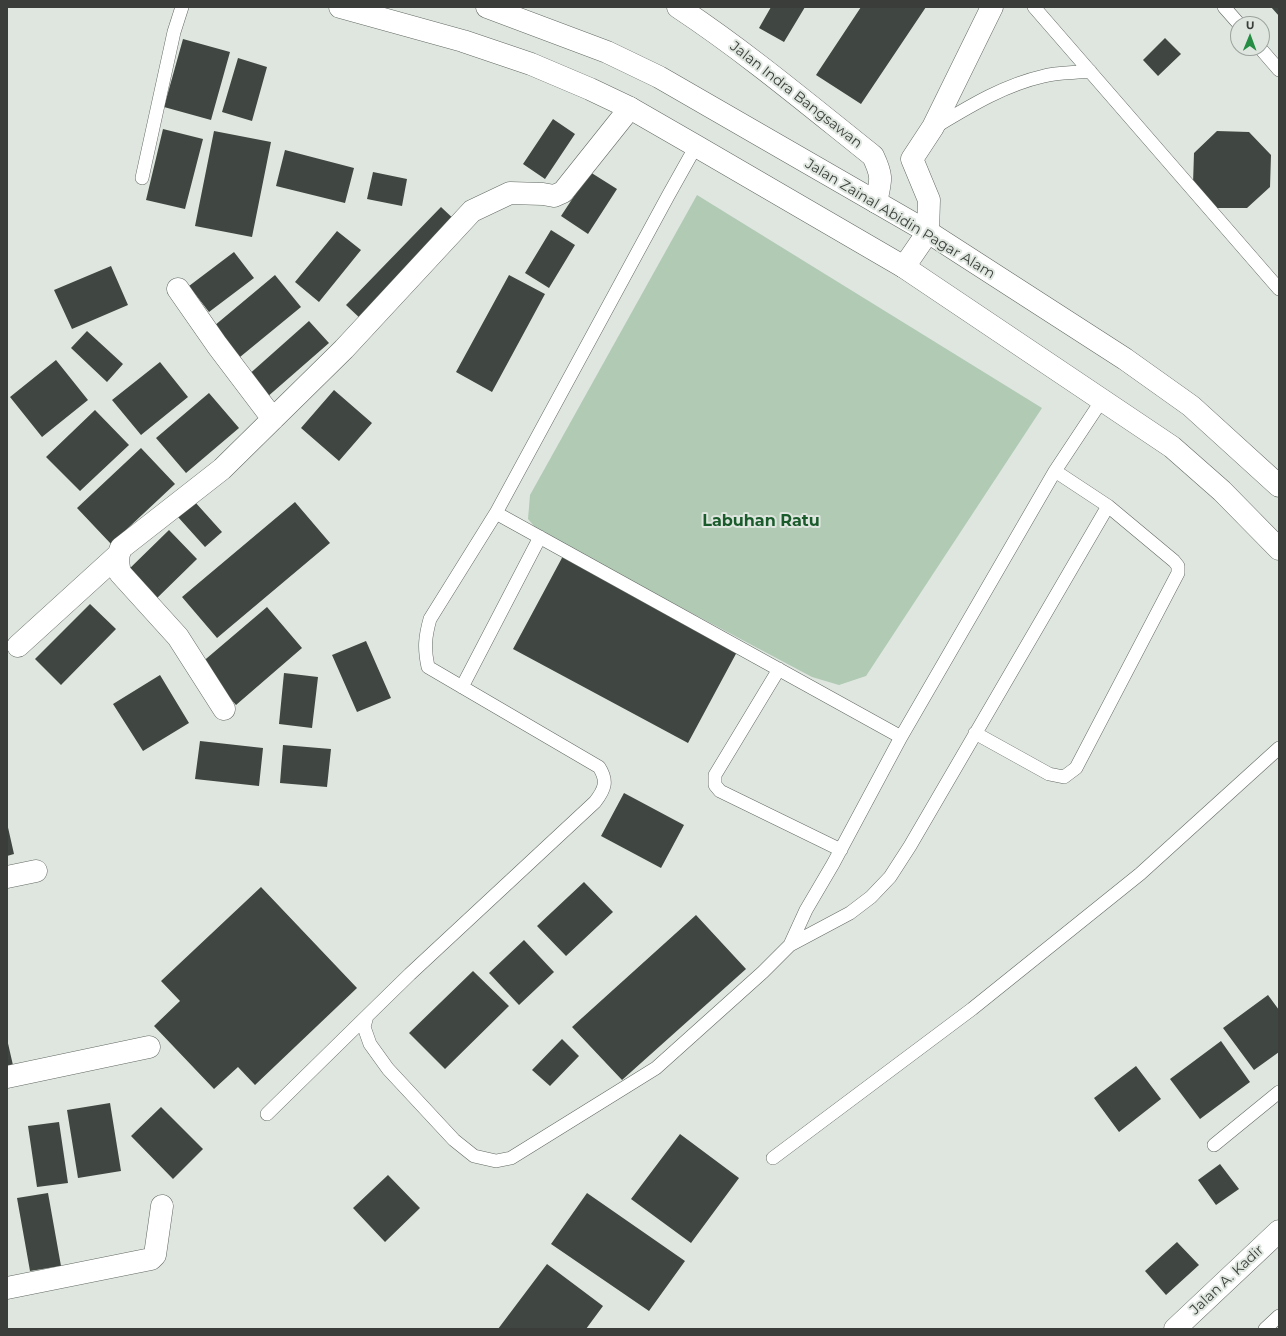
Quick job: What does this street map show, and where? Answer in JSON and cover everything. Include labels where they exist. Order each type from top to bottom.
[{"type":"main road","points":[[340,7],[463,41],[531,64],[630,108],[696,146],[904,267],[1172,447],[1222,491],[1279,549]]},
{"type":"main road","name":"Jalan Zainal Abidin Pagar Alam","points":[[487,7],[606,52],[659,78],[928,232],[1125,360],[1191,406],[1279,486]]},
{"type":"main road","name":"Jalan Indra Bangsawan","points":[[678,7],[756,63],[873,156],[880,172],[880,184],[876,202]]},
{"type":"main road","points":[[904,267],[928,232],[929,200],[912,160],[933,128],[992,7]]},
{"type":"main road","points":[[224,709],[178,637],[120,573],[118,556],[121,548],[222,469],[344,349],[472,211],[510,193],[543,194],[554,196],[563,192],[630,108]]},
{"type":"main road","points":[[178,289],[217,345],[273,418]]},
{"type":"main road","points":[[18,646],[118,556]]},
{"type":"main road","points":[[7,877],[36,871]]},
{"type":"main road","points":[[7,1077],[149,1047]]},
{"type":"main road","points":[[7,1288],[151,1259],[155,1255],[162,1206]]},
{"type":"main road","name":"Jalan A. Kadir","points":[[1175,1329],[1279,1231]]},
{"type":"lane","points":[[142,178],[174,32],[182,7]]},
{"type":"lane","points":[[1034,7],[1279,289]]},
{"type":"lane","points":[[1224,7],[1232,16]]},
{"type":"lane","points":[[1267,56],[1279,70]]},
{"type":"lane","points":[[933,128],[992,94],[1015,84],[1045,75],[1090,71]]},
{"type":"lane","points":[[267,1114],[410,974],[595,802],[601,793],[605,783],[604,774],[599,766],[428,667],[425,654],[425,637],[430,619],[496,513],[696,146]]},
{"type":"lane","points":[[790,945],[806,910],[901,737],[1055,471],[1102,400]]},
{"type":"lane","points":[[975,733],[1049,774],[1064,777],[1076,768],[1178,573],[1178,566],[1174,561],[1108,506],[1055,471]]},
{"type":"lane","points":[[367,1016],[364,1027],[370,1044],[388,1069],[454,1140],[474,1156],[496,1161],[511,1158],[656,1068],[763,972],[790,945],[850,913],[871,897],[890,877],[910,846],[1108,506]]},
{"type":"lane","points":[[496,513],[901,737]]},
{"type":"lane","points":[[462,687],[540,537]]},
{"type":"lane","points":[[779,669],[715,775],[715,785],[720,792],[840,850]]},
{"type":"lane","points":[[773,1158],[972,1010],[1140,874],[1279,748]]},
{"type":"lane","points":[[1214,1145],[1279,1092]]},
{"type":"lane","points":[[1265,1329],[1279,1316]]},
{"type":"green space","points":[[697,195],[1042,408],[866,676],[839,685],[812,677],[539,532],[528,519],[530,495]]},
{"type":"building","points":[[771,7],[805,7],[784,42],[759,28]]},
{"type":"building","points":[[861,7],[926,7],[861,104],[816,75]]},
{"type":"building","points":[[1271,7],[1279,7],[1279,16]]},
{"type":"building","points":[[1165,38],[1181,54],[1158,76],[1143,60]]},
{"type":"building","points":[[183,39],[230,52],[211,120],[164,107]]},
{"type":"building","points":[[238,58],[267,67],[252,121],[222,112]]},
{"type":"building","points":[[553,119],[575,134],[545,179],[523,164]]},
{"type":"building","points":[[163,129],[203,139],[185,209],[146,200]]},
{"type":"building","points":[[214,131],[271,142],[252,237],[195,226]]},
{"type":"building","points":[[1217,131],[1249,132],[1271,155],[1270,187],[1247,208],[1215,208],[1193,184],[1194,153]]},
{"type":"building","points":[[285,150],[354,168],[345,203],[276,186]]},
{"type":"building","points":[[373,172],[407,179],[402,206],[367,199]]},
{"type":"building","points":[[590,172],[617,189],[588,234],[561,216]]},
{"type":"building","points":[[441,207],[458,223],[363,321],[346,305]]},
{"type":"building","points":[[551,230],[575,245],[549,288],[525,273]]},
{"type":"building","points":[[337,231],[361,250],[319,302],[295,282]]},
{"type":"building","points":[[234,252],[254,278],[209,312],[189,286]]},
{"type":"building","points":[[111,266],[128,305],[72,329],[54,290]]},
{"type":"building","points":[[275,275],[301,307],[240,357],[214,326]]},
{"type":"building","points":[[509,275],[545,294],[492,392],[456,372]]},
{"type":"building","points":[[309,321],[329,343],[266,398],[246,377]]},
{"type":"building","points":[[87,331],[123,364],[107,382],[71,348]]},
{"type":"building","points":[[56,360],[88,400],[42,437],[10,397]]},
{"type":"building","points":[[160,362],[188,397],[141,435],[112,400]]},
{"type":"building","points":[[334,390],[372,423],[339,461],[301,428]]},
{"type":"building","points":[[209,393],[239,428],[186,473],[156,438]]},
{"type":"building","points":[[95,410],[129,445],[80,491],[46,457]]},
{"type":"building","points":[[141,448],[175,484],[111,544],[77,508]]},
{"type":"building","points":[[195,502],[222,532],[205,547],[178,517]]},
{"type":"building","points":[[295,502],[330,543],[217,638],[182,597]]},
{"type":"building","points":[[169,530],[197,559],[153,602],[125,573]]},
{"type":"building","points":[[563,556],[738,650],[688,743],[513,649]]},
{"type":"building","points":[[90,604],[116,629],[61,685],[35,659]]},
{"type":"building","points":[[267,607],[302,648],[236,705],[200,664]]},
{"type":"building","points":[[366,641],[391,698],[357,712],[332,655]]},
{"type":"building","points":[[284,673],[318,677],[312,728],[279,724]]},
{"type":"building","points":[[160,675],[189,723],[143,751],[113,704]]},
{"type":"building","points":[[200,741],[263,748],[259,786],[195,779]]},
{"type":"building","points":[[283,745],[331,749],[327,787],[280,783]]},
{"type":"building","points":[[624,793],[684,825],[661,868],[601,836]]},
{"type":"building","points":[[7,823],[14,854],[7,856]]},
{"type":"building","points":[[584,882],[613,912],[566,956],[537,926]]},
{"type":"building","points":[[261,887],[357,988],[255,1085],[238,1067],[214,1089],[154,1026],[180,1001],[161,981]]},
{"type":"building","points":[[696,915],[746,969],[622,1080],[572,1027]]},
{"type":"building","points":[[524,940],[554,972],[519,1005],[489,973]]},
{"type":"building","points":[[473,971],[509,1006],[445,1069],[409,1033]]},
{"type":"building","points":[[1268,995],[1279,1010],[1279,1052],[1254,1070],[1223,1028]]},
{"type":"building","points":[[7,1039],[15,1074],[7,1076]]},
{"type":"building","points":[[562,1039],[579,1056],[550,1086],[532,1070]]},
{"type":"building","points":[[1221,1041],[1250,1082],[1200,1119],[1170,1079]]},
{"type":"building","points":[[1136,1066],[1161,1099],[1119,1132],[1094,1098]]},
{"type":"building","points":[[110,1103],[121,1171],[78,1178],[67,1110]]},
{"type":"building","points":[[161,1107],[203,1149],[173,1179],[131,1136]]},
{"type":"building","points":[[59,1122],[68,1183],[37,1187],[28,1126]]},
{"type":"building","points":[[680,1134],[739,1178],[691,1243],[631,1199]]},
{"type":"building","points":[[1220,1164],[1239,1189],[1216,1205],[1198,1180]]},
{"type":"building","points":[[388,1175],[420,1208],[385,1242],[353,1208]]},
{"type":"building","points":[[48,1193],[61,1266],[30,1271],[17,1198]]},
{"type":"building","points":[[587,1193],[685,1261],[649,1311],[551,1244]]},
{"type":"building","points":[[1177,1242],[1199,1265],[1166,1295],[1145,1271]]},
{"type":"building","points":[[547,1264],[603,1306],[586,1329],[498,1329]]},
{"type":"district","name":"Labuhan Ratu","points":[[761,521]]}]
